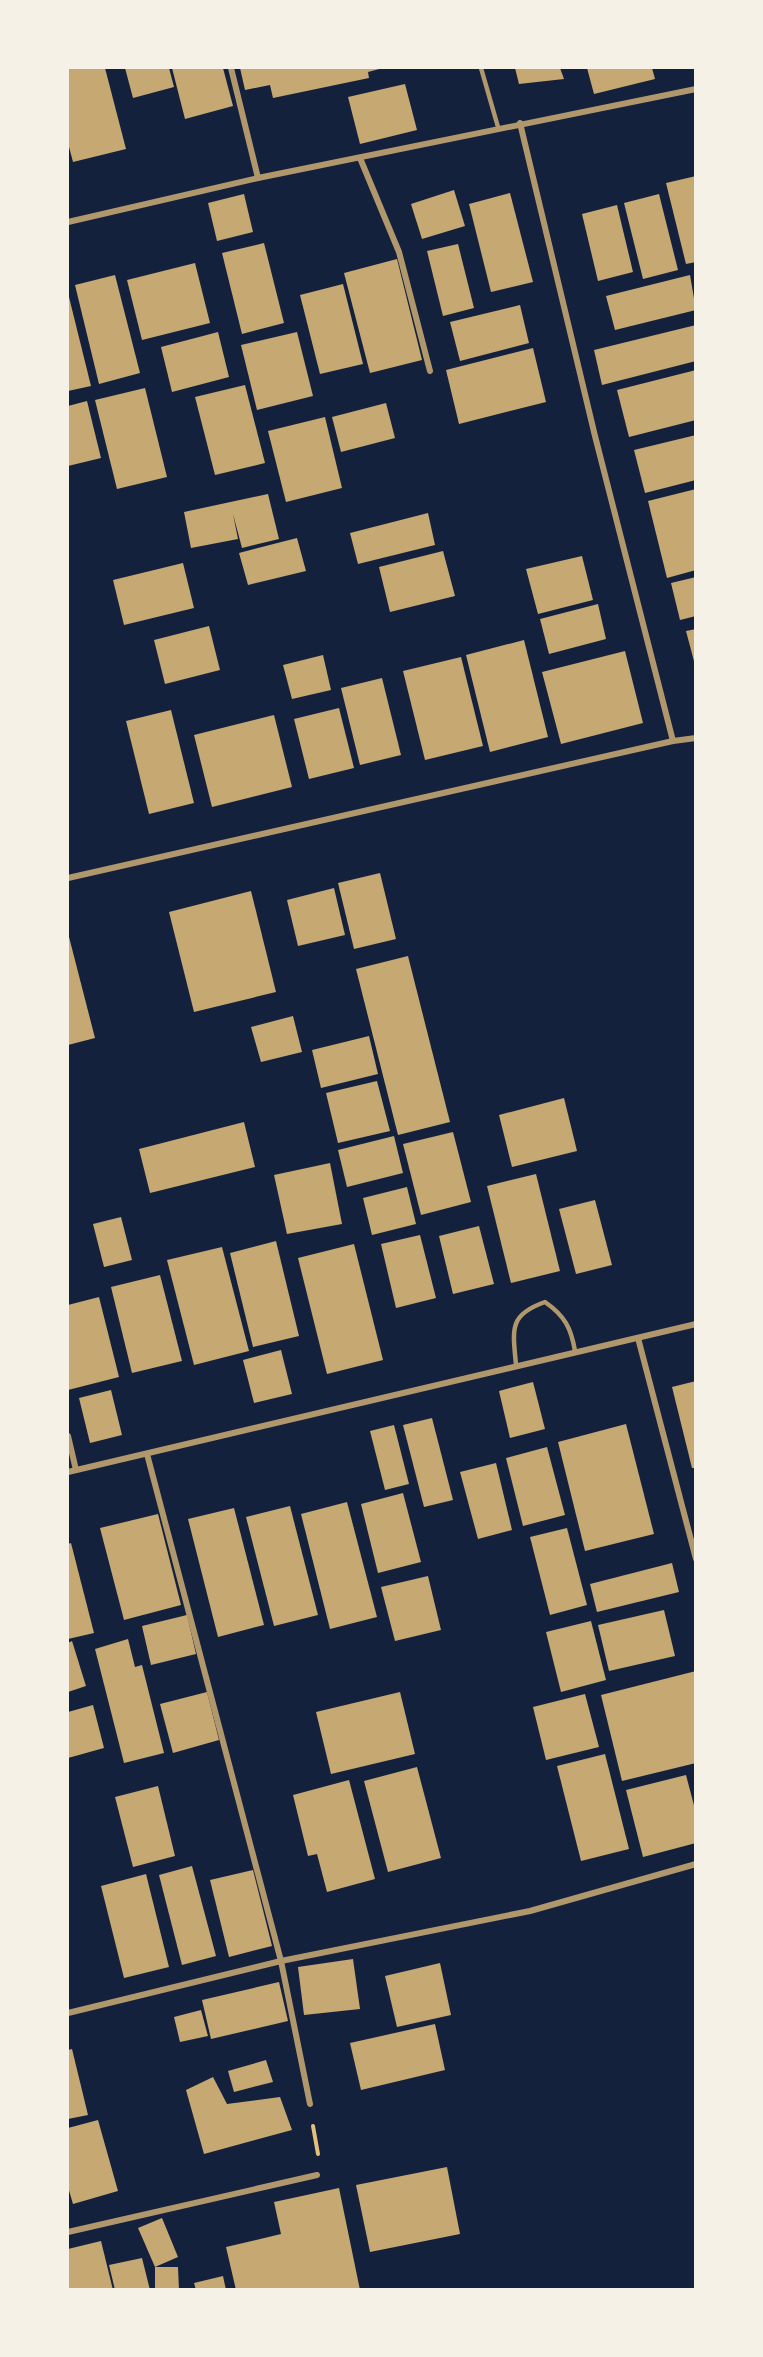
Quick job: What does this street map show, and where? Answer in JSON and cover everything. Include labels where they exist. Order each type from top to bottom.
[{"type":"street","points":[[231,68],[258,178]]},
{"type":"street","points":[[68,222],[258,178],[696,88]]},
{"type":"street","points":[[520,123],[595,436],[673,741]]},
{"type":"street","points":[[360,158],[399,252],[430,370]]},
{"type":"street","points":[[68,878],[673,741],[696,738]]},
{"type":"street","points":[[68,1473],[696,1324]]},
{"type":"street","points":[[638,1338],[696,1559]]},
{"type":"street","points":[[68,1436],[76,1470]]},
{"type":"street","points":[[147,1454],[281,1962],[310,2104]]},
{"type":"street","points":[[68,2013],[281,1962],[530,1911],[696,1864]]},
{"type":"street","points":[[68,2232],[317,2175]]},
{"type":"lane","points":[[481,68],[498,128]]},
{"type":"lane","points":[[516,1365],[513,1327],[525,1310],[545,1302],[560,1312],[572,1329],[575,1351]]},
{"type":"path","points":[[310,2104],[320,2166],[317,2175]]},
{"type":"building","points":[[68,68],[105,68],[126,149],[73,162],[68,143]]},
{"type":"building","points":[[125,68],[169,68],[174,87],[133,98]]},
{"type":"building","points":[[172,68],[223,68],[233,106],[185,119]]},
{"type":"building","points":[[240,68],[383,68],[368,72],[369,78],[273,98],[270,85],[245,90]]},
{"type":"building","points":[[515,68],[560,68],[564,79],[519,84]]},
{"type":"building","points":[[587,68],[652,68],[655,79],[594,94]]},
{"type":"building","points":[[405,84],[417,130],[360,144],[348,97]]},
{"type":"building","points":[[696,176],[696,262],[686,264],[666,183]]},
{"type":"building","points":[[454,190],[465,226],[422,239],[411,204]]},
{"type":"building","points":[[510,193],[533,282],[491,292],[469,204]]},
{"type":"building","points":[[244,194],[253,232],[217,241],[208,203]]},
{"type":"building","points":[[659,194],[678,270],[643,279],[624,203]]},
{"type":"building","points":[[617,205],[633,272],[598,281],[582,214]]},
{"type":"building","points":[[264,243],[284,323],[242,334],[222,253]]},
{"type":"building","points":[[458,244],[474,308],[443,316],[427,251]]},
{"type":"building","points":[[397,259],[422,360],[370,373],[344,273]]},
{"type":"building","points":[[195,263],[210,323],[142,340],[127,280]]},
{"type":"building","points":[[115,275],[140,373],[99,384],[75,285]]},
{"type":"building","points":[[690,275],[696,310],[615,330],[606,296]]},
{"type":"building","points":[[343,284],[363,364],[320,374],[300,295]]},
{"type":"building","points":[[68,293],[91,386],[68,391]]},
{"type":"building","points":[[520,305],[529,343],[460,361],[450,322]]},
{"type":"building","points":[[696,325],[696,361],[602,385],[594,350]]},
{"type":"building","points":[[218,332],[229,377],[172,392],[161,347]]},
{"type":"building","points":[[297,332],[313,396],[257,410],[241,345]]},
{"type":"building","points":[[533,348],[546,402],[459,424],[446,370]]},
{"type":"building","points":[[696,370],[696,420],[629,437],[617,390]]},
{"type":"building","points":[[245,385],[265,463],[215,475],[195,397]]},
{"type":"building","points":[[145,388],[167,477],[117,489],[95,400]]},
{"type":"building","points":[[87,401],[101,458],[68,466],[68,406]]},
{"type":"building","points":[[386,403],[395,438],[341,452],[332,417]]},
{"type":"building","points":[[325,417],[342,488],[286,502],[268,431]]},
{"type":"building","points":[[696,435],[696,480],[645,493],[634,450]]},
{"type":"building","points":[[696,489],[696,570],[667,578],[648,501]]},
{"type":"building","points":[[268,494],[279,539],[242,548],[233,514],[238,539],[191,548],[184,512]]},
{"type":"building","points":[[428,513],[435,545],[358,564],[350,533]]},
{"type":"building","points":[[297,538],[306,571],[248,585],[239,553]]},
{"type":"building","points":[[443,551],[455,596],[390,612],[379,567]]},
{"type":"building","points":[[582,556],[593,600],[538,614],[526,569]]},
{"type":"building","points":[[183,563],[194,608],[124,625],[113,580]]},
{"type":"building","points":[[696,577],[696,616],[680,620],[671,583]]},
{"type":"building","points":[[598,604],[606,639],[549,654],[540,619]]},
{"type":"building","points":[[209,626],[220,670],[165,684],[154,640]]},
{"type":"building","points":[[696,629],[696,665],[695,665],[686,631]]},
{"type":"building","points":[[524,640],[548,737],[490,752],[466,655]]},
{"type":"building","points":[[625,651],[643,723],[561,744],[542,672]]},
{"type":"building","points":[[323,655],[331,690],[292,699],[283,665]]},
{"type":"building","points":[[461,657],[483,746],[425,760],[403,671]]},
{"type":"building","points":[[382,678],[401,755],[360,765],[341,688]]},
{"type":"building","points":[[339,708],[354,768],[309,779],[294,719]]},
{"type":"building","points":[[171,710],[194,803],[149,814],[126,721]]},
{"type":"building","points":[[274,715],[292,787],[212,807],[194,735]]},
{"type":"building","points":[[380,873],[396,939],[354,949],[338,883]]},
{"type":"building","points":[[334,888],[345,935],[298,946],[287,900]]},
{"type":"building","points":[[251,891],[276,992],[194,1012],[169,912]]},
{"type":"building","points":[[68,933],[95,1038],[68,1045]]},
{"type":"building","points":[[408,956],[450,1122],[398,1135],[356,969]]},
{"type":"building","points":[[293,1016],[302,1052],[261,1062],[251,1027]]},
{"type":"building","points":[[369,1036],[378,1074],[321,1088],[312,1050]]},
{"type":"building","points":[[377,1081],[390,1131],[338,1143],[326,1093]]},
{"type":"building","points":[[564,1098],[577,1151],[512,1167],[499,1115]]},
{"type":"building","points":[[244,1122],[255,1167],[150,1193],[139,1149]]},
{"type":"building","points":[[453,1132],[471,1202],[421,1215],[403,1144]]},
{"type":"building","points":[[394,1136],[403,1173],[347,1187],[338,1150]]},
{"type":"building","points":[[330,1163],[342,1224],[287,1234],[274,1175]]},
{"type":"building","points":[[536,1174],[560,1271],[511,1283],[487,1186]]},
{"type":"building","points":[[407,1187],[416,1224],[372,1235],[363,1198]]},
{"type":"building","points":[[595,1200],[612,1265],[576,1274],[559,1209]]},
{"type":"building","points":[[121,1217],[132,1260],[104,1267],[93,1224]]},
{"type":"building","points":[[479,1226],[494,1284],[453,1294],[439,1236]]},
{"type":"building","points":[[420,1235],[436,1298],[396,1308],[381,1244]]},
{"type":"building","points":[[276,1241],[299,1336],[253,1347],[230,1253]]},
{"type":"building","points":[[354,1244],[383,1360],[327,1374],[298,1258]]},
{"type":"building","points":[[222,1247],[249,1351],[194,1365],[167,1260]]},
{"type":"building","points":[[160,1275],[182,1361],[132,1373],[111,1287]]},
{"type":"building","points":[[99,1297],[119,1377],[68,1390],[68,1305]]},
{"type":"building","points":[[281,1350],[292,1394],[254,1403],[243,1360]]},
{"type":"building","points":[[696,1381],[696,1468],[692,1468],[672,1387]]},
{"type":"building","points":[[533,1382],[545,1429],[510,1438],[499,1391]]},
{"type":"building","points":[[111,1390],[122,1435],[90,1443],[79,1398]]},
{"type":"building","points":[[432,1418],[453,1500],[424,1507],[403,1425]]},
{"type":"building","points":[[626,1424],[654,1534],[585,1551],[558,1442]]},
{"type":"building","points":[[394,1425],[409,1484],[385,1490],[370,1431]]},
{"type":"building","points":[[547,1447],[565,1515],[523,1526],[506,1458]]},
{"type":"building","points":[[496,1463],[512,1530],[478,1539],[460,1472]]},
{"type":"building","points":[[403,1493],[421,1562],[378,1573],[361,1504]]},
{"type":"building","points":[[347,1502],[377,1617],[330,1629],[301,1514]]},
{"type":"building","points":[[290,1506],[318,1615],[274,1626],[246,1517]]},
{"type":"building","points":[[234,1508],[264,1625],[218,1637],[188,1519]]},
{"type":"building","points":[[158,1514],[181,1605],[124,1620],[100,1528]]},
{"type":"building","points":[[567,1528],[587,1605],[550,1615],[530,1537]]},
{"type":"building","points":[[71,1543],[94,1633],[68,1639],[68,1544]]},
{"type":"building","points":[[672,1563],[679,1592],[597,1612],[590,1584]]},
{"type":"building","points":[[428,1576],[441,1630],[395,1641],[381,1587]]},
{"type":"building","points":[[664,1610],[675,1656],[609,1671],[598,1625]]},
{"type":"building","points":[[187,1615],[196,1654],[151,1665],[142,1626]]},
{"type":"building","points":[[591,1621],[606,1680],[561,1692],[546,1632]]},
{"type":"building","points":[[128,1639],[135,1667],[142,1665],[164,1753],[124,1763],[95,1649]]},
{"type":"building","points":[[72,1641],[86,1686],[68,1692],[68,1643]]},
{"type":"building","points":[[696,1671],[696,1763],[622,1781],[601,1695]]},
{"type":"building","points":[[207,1692],[219,1740],[173,1753],[160,1704]]},
{"type":"building","points":[[400,1692],[415,1754],[331,1774],[316,1712]]},
{"type":"building","points":[[585,1694],[599,1747],[546,1760],[533,1707]]},
{"type":"building","points":[[93,1705],[104,1748],[68,1758],[68,1712]]},
{"type":"building","points":[[605,1754],[629,1849],[581,1861],[557,1766]]},
{"type":"building","points":[[417,1767],[441,1858],[388,1872],[364,1781]]},
{"type":"building","points":[[686,1775],[696,1813],[696,1843],[643,1857],[626,1790]]},
{"type":"building","points":[[349,1780],[375,1879],[327,1892],[317,1854],[308,1856],[293,1795]]},
{"type":"building","points":[[158,1786],[175,1856],[133,1867],[115,1797]]},
{"type":"building","points":[[192,1866],[216,1956],[182,1965],[159,1875]]},
{"type":"building","points":[[253,1870],[272,1946],[229,1957],[210,1880]]},
{"type":"building","points":[[146,1874],[169,1967],[124,1978],[101,1886]]},
{"type":"building","points":[[353,1959],[360,2009],[304,2015],[298,1967]]},
{"type":"building","points":[[440,1963],[451,2015],[397,2027],[385,1976]]},
{"type":"building","points":[[279,1982],[288,2021],[211,2039],[202,2000]]},
{"type":"building","points":[[201,2010],[208,2036],[180,2042],[174,2017]]},
{"type":"building","points":[[435,2024],[445,2070],[361,2090],[350,2043]]},
{"type":"building","points":[[72,2049],[88,2115],[68,2119],[68,2050]]},
{"type":"building","points":[[266,2060],[273,2082],[234,2092],[228,2071]]},
{"type":"building","points":[[213,2077],[227,2104],[280,2097],[292,2130],[204,2154],[186,2090]]},
{"type":"building","points":[[98,2120],[118,2191],[73,2204],[68,2187],[68,2128]]},
{"type":"building","points":[[447,2167],[460,2234],[370,2252],[356,2185]]},
{"type":"building","points":[[339,2188],[360,2290],[236,2290],[226,2247],[281,2234],[274,2202]]},
{"type":"building","points":[[162,2218],[178,2257],[155,2267],[138,2228]]},
{"type":"building","points":[[101,2241],[113,2290],[68,2290],[68,2249]]},
{"type":"building","points":[[142,2258],[150,2290],[115,2290],[109,2265]]},
{"type":"building","points":[[155,2267],[178,2267],[179,2290],[155,2290]]},
{"type":"building","points":[[223,2276],[226,2290],[196,2290],[194,2283]]}]
